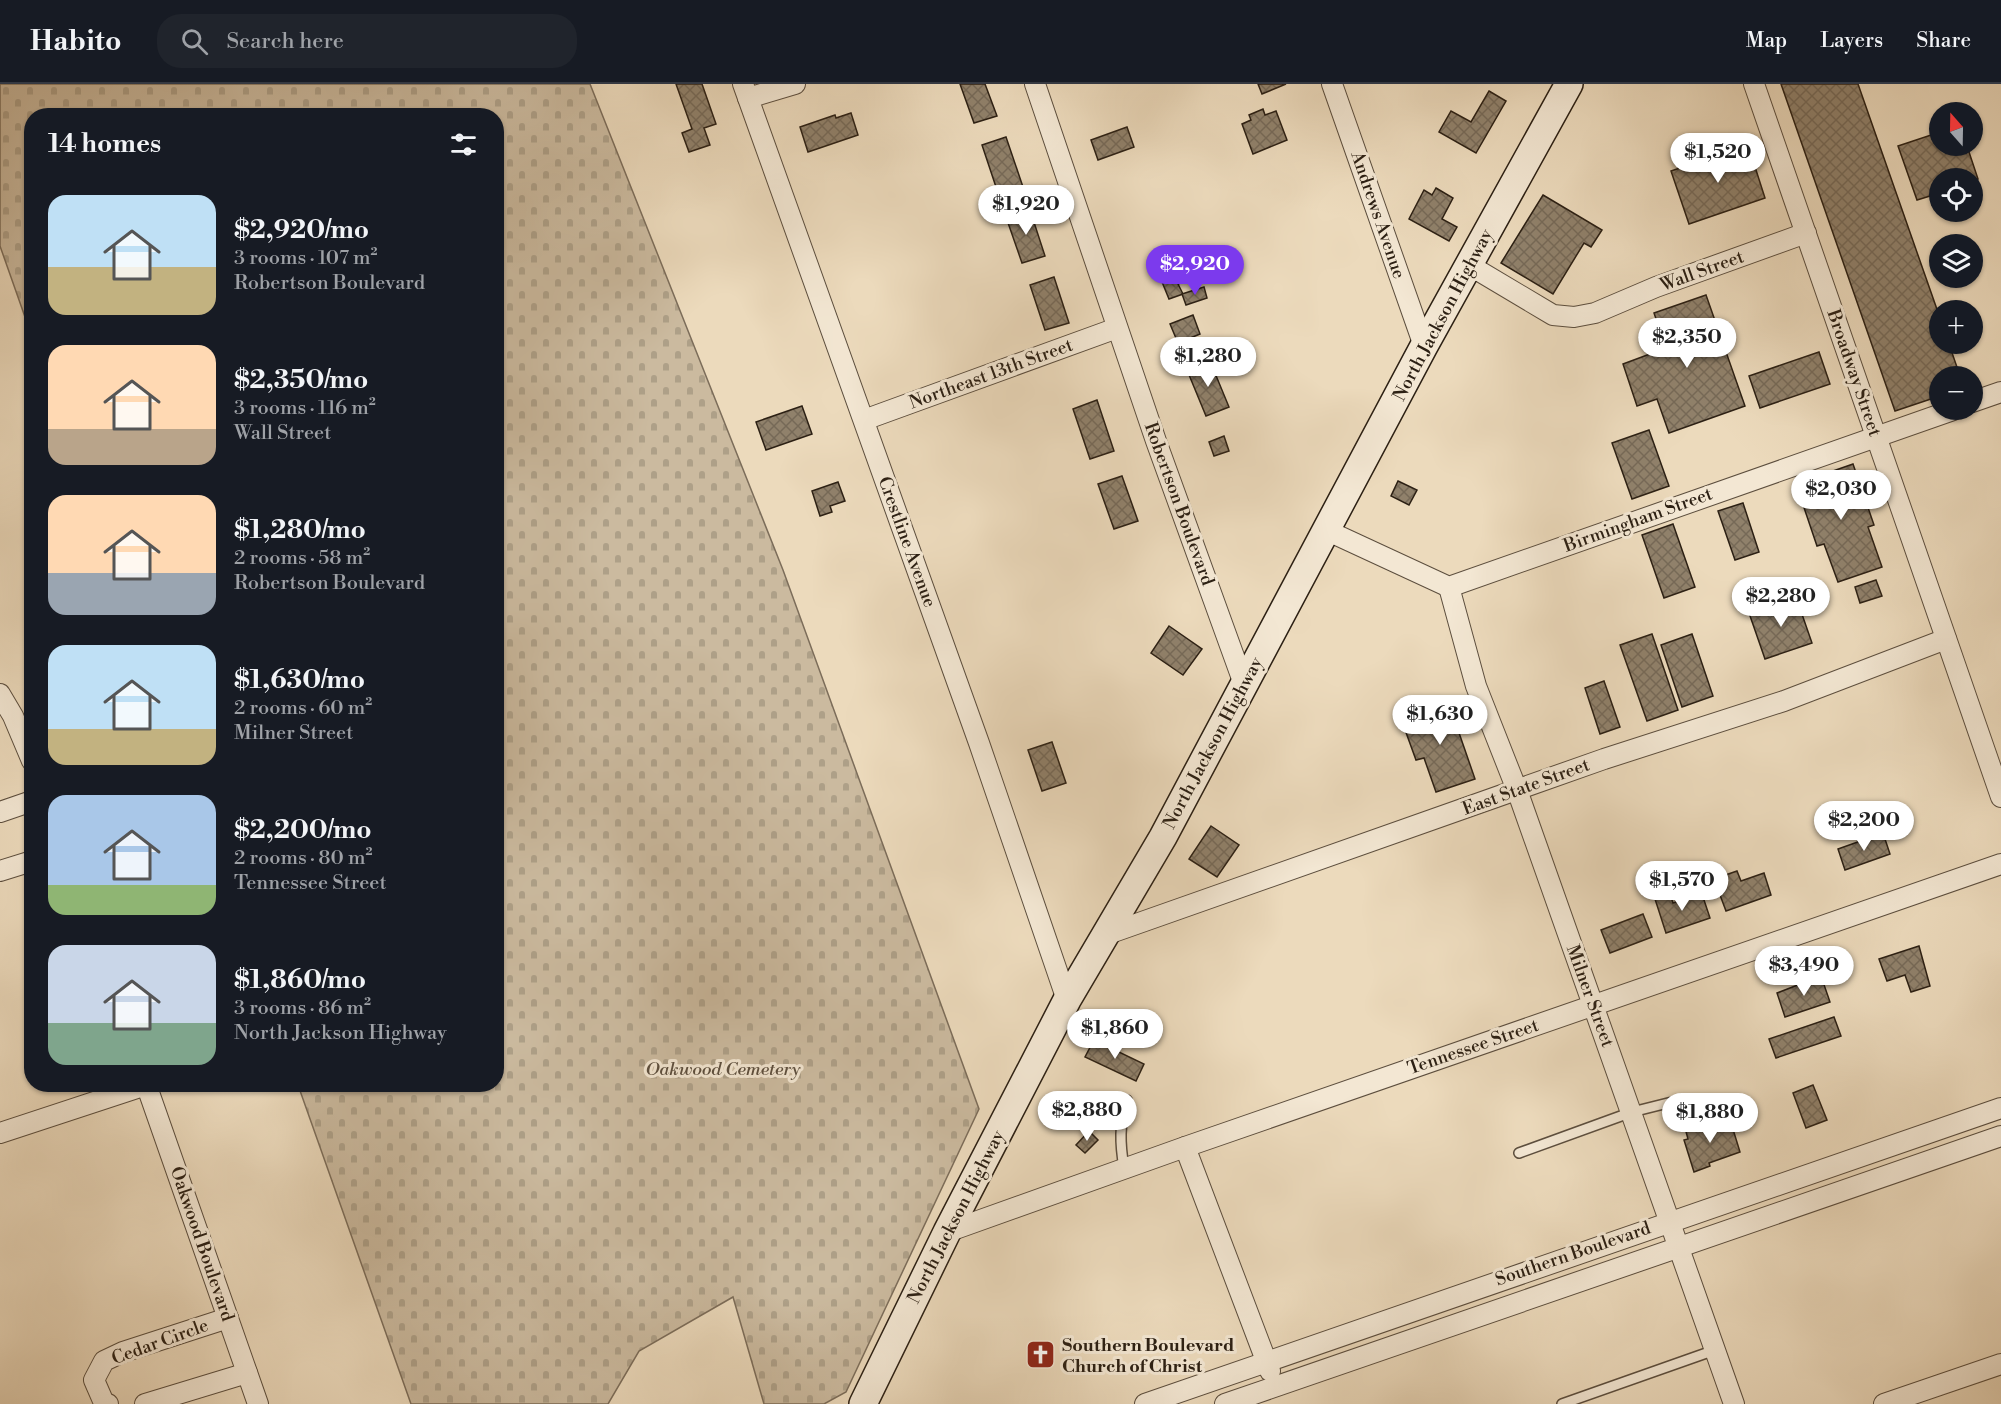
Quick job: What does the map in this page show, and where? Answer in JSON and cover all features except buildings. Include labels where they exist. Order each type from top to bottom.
[{"type":"main road","name":"North Jackson Highway","points":[[863,1404],[947,1232],[1067,1000],[1163,837],[1425,346],[1569,84]]},
{"type":"street","points":[[746,91],[795,84]]},
{"type":"street","name":"Robertson Boulevard","points":[[1035,84],[1179,508],[1244,684]]},
{"type":"street","name":"Andrews Avenue","points":[[1332,84],[1425,346]]},
{"type":"street","name":"Broadway Street","points":[[1754,84],[2001,797]]},
{"type":"street","name":"Crestline Avenue","points":[[746,91],[979,743],[1067,1000]]},
{"type":"street","name":"Wall Street","points":[[1469,265],[1553,315],[1574,318],[1595,313],[1656,287],[1806,233]]},
{"type":"street","name":"Northeast 13th Street","points":[[864,420],[1118,328]]},
{"type":"street","points":[[1983,398],[2001,392]]},
{"type":"street","name":"Birmingham Street","points":[[1449,587],[1929,419]]},
{"type":"street","points":[[1328,531],[1449,587]]},
{"type":"street","name":"Milner Street","points":[[1449,587],[1476,686],[1517,790],[1671,1220],[1734,1404]]},
{"type":"street","name":"East State Street","points":[[1105,935],[1517,790],[1784,700],[1946,639]]},
{"type":"street","points":[[0,694],[13,716],[24,742]]},
{"type":"street","points":[[0,812],[24,804]]},
{"type":"street","points":[[0,871],[24,864]]},
{"type":"street","name":"Tennessee Street","points":[[947,1232],[1124,1168],[2001,864]]},
{"type":"street","points":[[0,1133],[125,1092]]},
{"type":"street","name":"Oakwood Boulevard","points":[[148,1092],[258,1404]]},
{"type":"street","name":"Southern Boulevard","points":[[1145,1404],[2001,1107]]},
{"type":"street","name":"Southern Boulevard","points":[[1225,1404],[2001,1136]]},
{"type":"street","points":[[1185,1147],[1276,1386]]},
{"type":"street","name":"Cedar Circle","points":[[108,1404],[104,1403],[94,1380],[104,1361],[123,1352],[228,1318]]},
{"type":"street","points":[[1884,1404],[2001,1365]]},
{"type":"street","points":[[145,1404],[247,1373]]},
{"type":"lane","points":[[1520,1153],[1632,1112],[1684,1099]]},
{"type":"lane","points":[[1124,1168],[1120,1143],[1121,1118],[1127,1100]]},
{"type":"lane","points":[[1562,1404],[1715,1350]]},
{"type":"green space","name":"Oakwood Cemetery","points":[[0,84],[590,84],[783,570],[979,1109],[846,1392],[824,1404],[764,1404],[733,1297],[639,1351],[608,1404],[411,1404],[300,1092],[504,1092],[504,108],[24,108],[24,314],[0,246]]},
{"type":"place","name":"Southern Boulevard Church of Christ","points":[[1041,1355]]}]
